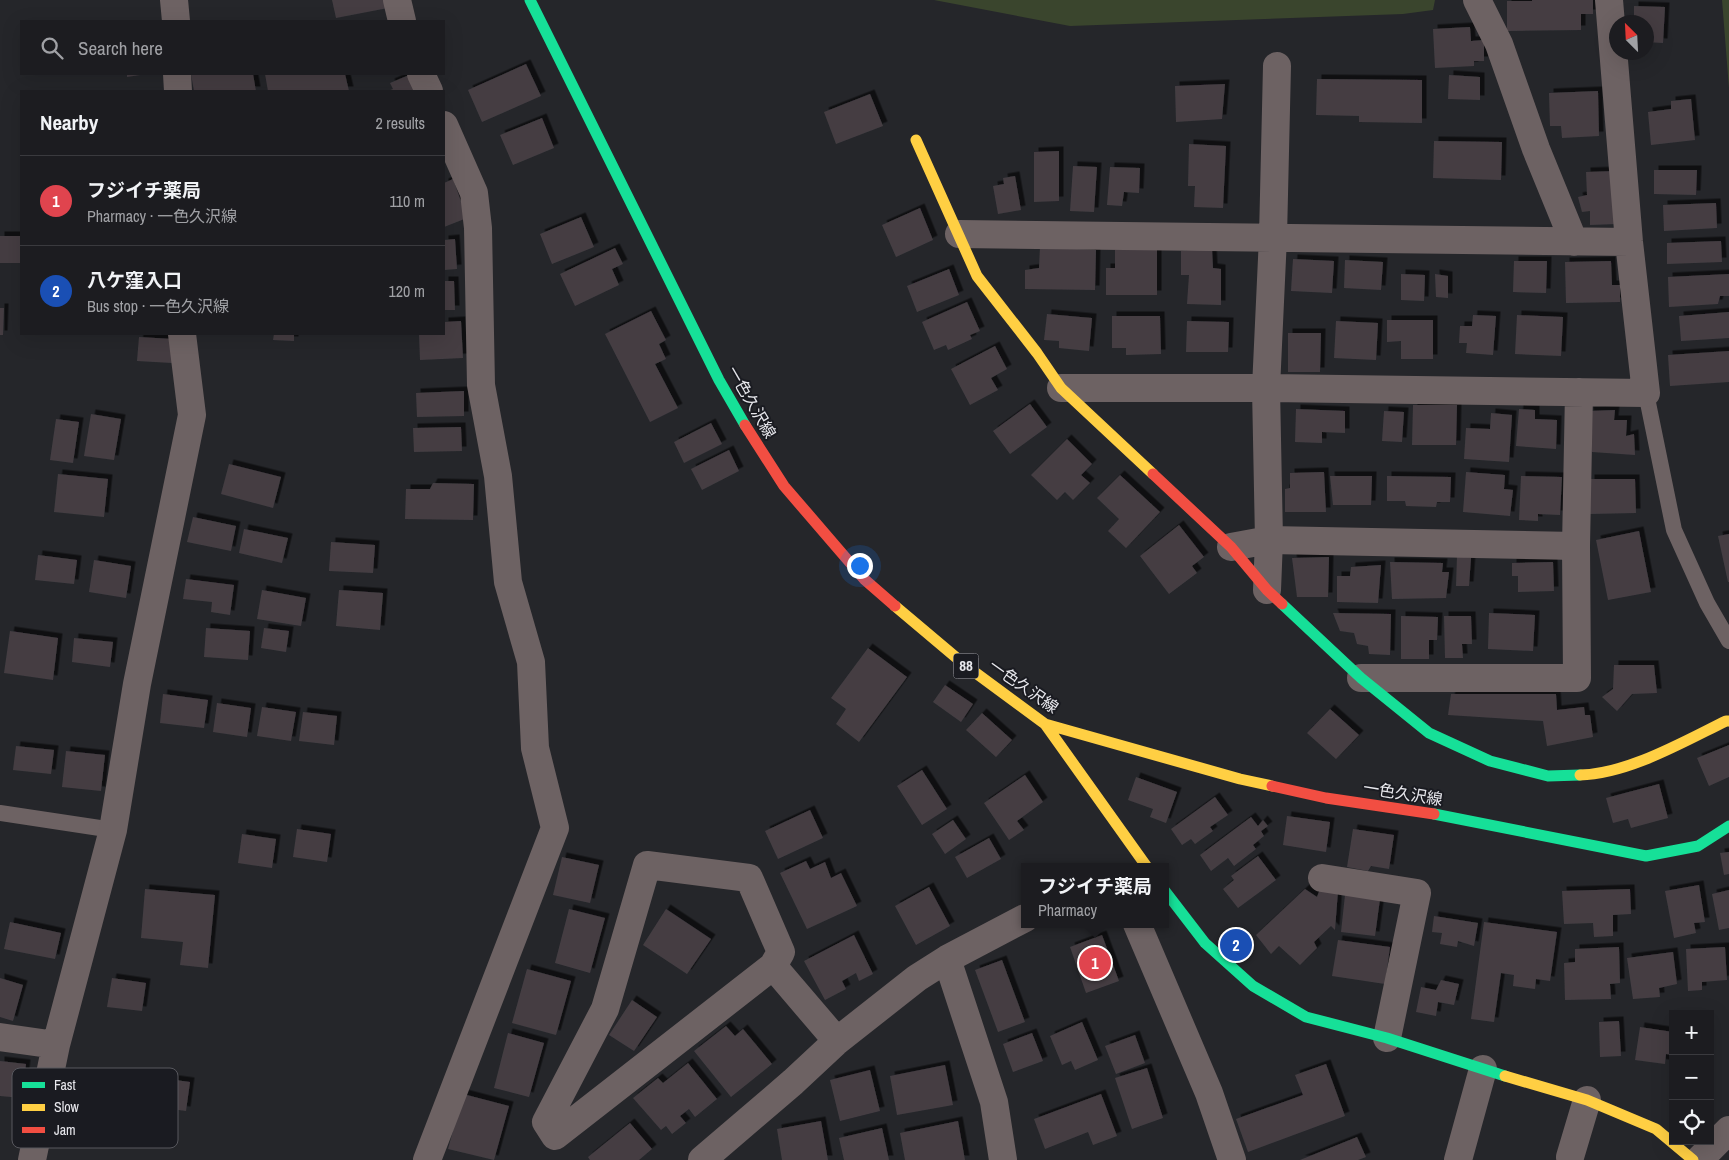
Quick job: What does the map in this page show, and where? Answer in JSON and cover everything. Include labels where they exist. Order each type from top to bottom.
[{"type":"street","points":[[174,0],[176,20]]},
{"type":"street","points":[[397,0],[402,20]]},
{"type":"street","name":"一色久沢線","points":[[530,0],[719,380],[748,431],[784,486],[864,579],[965,665],[1044,724],[1259,783],[1326,798],[1447,816],[1646,856],[1698,846],[1729,826]]},
{"type":"street","points":[[1477,0],[1498,44],[1536,150],[1574,242]]},
{"type":"street","points":[[1061,388],[1266,388],[1646,393],[1629,242],[1609,0]]},
{"type":"street","points":[[1267,590],[1269,540],[1266,388],[1273,237],[1277,66]]},
{"type":"street","points":[[177,75],[178,90]]},
{"type":"street","points":[[421,75],[429,90]]},
{"type":"street","points":[[427,1160],[555,828],[535,748],[531,662],[508,582],[498,476],[481,385],[478,228],[474,193],[445,127]]},
{"type":"street","points":[[916,140],[977,276],[1037,353],[1061,388],[1232,547],[1267,590],[1361,678],[1429,733],[1490,761],[1548,776],[1596,775],[1656,756],[1726,720],[1729,721]]},
{"type":"street","points":[[959,234],[1629,242]]},
{"type":"street","points":[[51,1068],[113,830],[137,684],[192,416],[182,335]]},
{"type":"street","points":[[1361,678],[1577,678],[1576,546],[1579,392]]},
{"type":"street","points":[[1232,547],[1269,540],[1576,546]]},
{"type":"street","points":[[1044,724],[1141,863]]},
{"type":"street","points":[[646,865],[749,878],[780,952],[773,966],[555,1136],[546,1122],[605,1009],[646,865]]},
{"type":"street","points":[[1322,878],[1416,893],[1387,1038]]},
{"type":"street","points":[[1169,896],[1205,943],[1253,986],[1306,1016],[1387,1038],[1587,1100],[1656,1129],[1693,1160]]},
{"type":"street","points":[[702,1160],[793,1082],[837,1041],[916,978],[947,959],[1021,920]]},
{"type":"street","points":[[1139,928],[1209,1093],[1232,1160]]},
{"type":"street","points":[[947,959],[994,1102],[1003,1160]]},
{"type":"street","points":[[773,966],[837,1041]]},
{"type":"street","points":[[0,1037],[56,1045]]},
{"type":"street","points":[[1458,1160],[1483,1069]]},
{"type":"street","points":[[1570,1157],[1587,1100]]},
{"type":"street","points":[[1699,1160],[1729,1130]]},
{"type":"lane","points":[[1646,393],[1674,530],[1707,603],[1729,641]]},
{"type":"lane","points":[[0,813],[113,830]]},
{"type":"green space","points":[[934,0],[1435,0],[1433,10],[1403,14],[1070,26]]},
{"type":"green space","points":[[1722,0],[1729,0],[1729,88]]},
{"type":"building","points":[[332,0],[387,0],[388,8],[336,18]]},
{"type":"building","points":[[1593,0],[1593,14],[1581,14],[1581,30],[1507,31],[1507,1]]},
{"type":"building","points":[[1634,6],[1665,7],[1663,43],[1654,42],[1654,15],[1634,15]]},
{"type":"building","points":[[1470,27],[1471,41],[1484,40],[1484,61],[1474,61],[1474,66],[1435,68],[1433,29]]},
{"type":"building","points":[[526,64],[541,96],[482,122],[468,90]]},
{"type":"building","points":[[191,75],[253,75],[256,90],[194,90]]},
{"type":"building","points":[[265,75],[345,75],[349,90],[268,90]]},
{"type":"building","points":[[409,75],[416,90],[390,90],[393,89],[390,83]]},
{"type":"building","points":[[1449,75],[1480,77],[1480,100],[1448,99]]},
{"type":"building","points":[[1317,79],[1422,80],[1422,123],[1359,122],[1359,116],[1316,115]]},
{"type":"building","points":[[1225,84],[1222,119],[1176,122],[1175,86]]},
{"type":"building","points":[[1598,91],[1599,136],[1562,138],[1561,126],[1550,126],[1549,93]]},
{"type":"building","points":[[870,94],[883,126],[836,144],[824,112]]},
{"type":"building","points":[[1691,99],[1695,140],[1651,145],[1648,112],[1671,109],[1671,101]]},
{"type":"building","points":[[542,118],[554,148],[513,165],[500,135]]},
{"type":"building","points":[[1434,141],[1502,142],[1501,180],[1433,178]]},
{"type":"building","points":[[1189,144],[1226,146],[1223,208],[1194,207],[1195,186],[1188,186]]},
{"type":"building","points":[[1059,151],[1059,201],[1034,202],[1034,152]]},
{"type":"building","points":[[1073,166],[1097,167],[1094,212],[1070,211]]},
{"type":"building","points":[[1110,167],[1140,168],[1139,193],[1124,192],[1122,206],[1107,205]]},
{"type":"building","points":[[1654,170],[1697,170],[1696,195],[1654,194]]},
{"type":"building","points":[[1615,171],[1617,224],[1590,225],[1590,211],[1582,212],[1578,197],[1587,195],[1586,172]]},
{"type":"building","points":[[1015,176],[1021,210],[998,214],[993,186],[1004,184],[1003,178]]},
{"type":"building","points":[[453,179],[467,218],[445,227],[445,183]]},
{"type":"building","points":[[1716,203],[1717,228],[1664,231],[1663,205]]},
{"type":"building","points":[[920,208],[933,240],[896,257],[882,225]]},
{"type":"building","points":[[581,217],[594,247],[552,264],[540,234]]},
{"type":"building","points":[[0,236],[20,236],[20,263],[0,263]]},
{"type":"building","points":[[455,239],[457,269],[445,270],[445,240]]},
{"type":"building","points":[[1721,241],[1722,262],[1667,264],[1667,243]]},
{"type":"building","points":[[1040,247],[1096,250],[1095,290],[1025,289],[1025,270],[1039,268]]},
{"type":"building","points":[[615,248],[623,264],[612,269],[619,285],[575,306],[560,274]]},
{"type":"building","points":[[1212,249],[1213,268],[1221,269],[1221,305],[1187,304],[1189,275],[1181,275],[1181,251]]},
{"type":"building","points":[[1115,250],[1157,250],[1157,295],[1106,295],[1106,268],[1115,268]]},
{"type":"building","points":[[1293,259],[1334,261],[1332,293],[1291,291]]},
{"type":"building","points":[[1345,260],[1383,262],[1381,290],[1344,288]]},
{"type":"building","points":[[1514,261],[1547,261],[1546,293],[1513,292]]},
{"type":"building","points":[[1611,261],[1612,285],[1620,285],[1620,302],[1566,303],[1565,262]]},
{"type":"building","points":[[949,269],[959,295],[917,312],[907,286]]},
{"type":"building","points":[[1401,274],[1425,275],[1424,301],[1401,300]]},
{"type":"building","points":[[1435,274],[1448,276],[1448,298],[1436,297]]},
{"type":"building","points":[[1729,274],[1729,296],[1720,296],[1718,304],[1669,307],[1668,277]]},
{"type":"building","points":[[445,281],[454,281],[455,310],[445,310]]},
{"type":"building","points":[[967,302],[980,331],[970,335],[972,339],[948,350],[946,345],[934,350],[922,322]]},
{"type":"building","points":[[0,308],[4,308],[3,335],[0,335]]},
{"type":"building","points":[[651,311],[666,340],[659,344],[666,359],[655,364],[678,408],[650,422],[605,334]]},
{"type":"building","points":[[1729,312],[1729,338],[1681,341],[1679,316]]},
{"type":"building","points":[[1047,314],[1092,318],[1089,351],[1059,348],[1059,341],[1044,340]]},
{"type":"building","points":[[1473,315],[1496,316],[1493,355],[1466,353],[1467,343],[1459,343],[1460,326],[1472,326]]},
{"type":"building","points":[[1517,315],[1563,317],[1561,356],[1515,354]]},
{"type":"building","points":[[1112,316],[1160,316],[1161,354],[1126,355],[1126,348],[1112,348]]},
{"type":"building","points":[[1387,320],[1433,320],[1433,359],[1401,359],[1401,341],[1387,342]]},
{"type":"building","points":[[461,321],[463,358],[420,360],[419,335],[445,335],[445,322]]},
{"type":"building","points":[[1187,321],[1229,322],[1228,352],[1186,352]]},
{"type":"building","points":[[1336,321],[1378,323],[1376,360],[1334,358]]},
{"type":"building","points":[[1288,333],[1321,333],[1320,372],[1288,372]]},
{"type":"building","points":[[274,335],[294,335],[294,341],[273,340]]},
{"type":"building","points":[[139,337],[173,339],[172,363],[137,361]]},
{"type":"building","points":[[995,346],[1007,369],[991,378],[998,390],[970,405],[951,369]]},
{"type":"building","points":[[1729,351],[1729,382],[1670,386],[1668,355]]},
{"type":"building","points":[[464,391],[464,416],[417,417],[416,393]]},
{"type":"building","points":[[1030,404],[1047,427],[1010,454],[993,431]]},
{"type":"building","points":[[1413,405],[1457,405],[1456,445],[1412,445]]},
{"type":"building","points":[[1296,409],[1345,411],[1345,433],[1322,432],[1322,443],[1295,442]]},
{"type":"building","points":[[1519,409],[1535,410],[1535,419],[1557,420],[1556,449],[1516,446]]},
{"type":"building","points":[[1615,410],[1614,420],[1627,420],[1626,436],[1634,434],[1635,455],[1592,452],[1589,411]]},
{"type":"building","points":[[1384,411],[1404,412],[1402,442],[1382,441]]},
{"type":"building","points":[[1491,413],[1512,415],[1509,462],[1464,459],[1466,428],[1490,429]]},
{"type":"building","points":[[91,414],[121,419],[114,460],[84,456]]},
{"type":"building","points":[[56,419],[79,422],[73,463],[50,460]]},
{"type":"building","points":[[711,423],[722,444],[684,463],[674,442]]},
{"type":"building","points":[[461,427],[462,451],[414,452],[413,428]]},
{"type":"building","points":[[1067,439],[1092,464],[1081,475],[1090,483],[1073,500],[1065,492],[1057,500],[1031,475]]},
{"type":"building","points":[[729,450],[739,471],[702,490],[691,469]]},
{"type":"building","points":[[229,464],[281,477],[273,508],[221,494]]},
{"type":"building","points":[[1324,472],[1326,512],[1285,512],[1285,489],[1290,488],[1290,473]]},
{"type":"building","points":[[1466,472],[1505,475],[1504,489],[1513,490],[1510,516],[1463,512]]},
{"type":"building","points":[[58,474],[108,479],[104,517],[54,512]]},
{"type":"building","points":[[1120,475],[1160,512],[1126,548],[1108,531],[1119,519],[1097,498]]},
{"type":"building","points":[[1330,476],[1372,476],[1371,505],[1333,505]]},
{"type":"building","points":[[1387,476],[1451,477],[1450,502],[1437,502],[1436,507],[1406,506],[1405,501],[1387,501]]},
{"type":"building","points":[[1521,476],[1562,477],[1560,515],[1538,514],[1538,521],[1519,520]]},
{"type":"building","points":[[1590,479],[1635,479],[1636,513],[1590,514]]},
{"type":"building","points":[[433,483],[474,484],[473,520],[405,519],[406,489],[430,489]]},
{"type":"building","points":[[193,517],[236,526],[231,551],[187,542]]},
{"type":"building","points":[[1179,525],[1204,557],[1192,566],[1197,573],[1169,594],[1140,556]]},
{"type":"building","points":[[244,529],[288,538],[282,563],[239,553]]},
{"type":"building","points":[[1639,531],[1651,592],[1608,600],[1596,540]]},
{"type":"building","points":[[1729,534],[1729,582],[1728,582],[1718,536]]},
{"type":"building","points":[[331,542],[375,545],[373,573],[329,571]]},
{"type":"building","points":[[38,555],[77,560],[74,584],[35,580]]},
{"type":"building","points":[[1457,556],[1471,558],[1469,586],[1456,586]]},
{"type":"building","points":[[1329,557],[1328,597],[1297,597],[1292,558]]},
{"type":"building","points":[[94,560],[131,566],[126,598],[89,592]]},
{"type":"building","points":[[1390,562],[1443,563],[1442,572],[1449,572],[1446,598],[1392,599]]},
{"type":"building","points":[[1553,562],[1554,591],[1518,592],[1518,576],[1512,576],[1512,563]]},
{"type":"building","points":[[1381,565],[1378,603],[1337,602],[1337,576],[1350,576],[1351,567]]},
{"type":"building","points":[[186,579],[234,585],[230,615],[211,612],[212,602],[183,599]]},
{"type":"building","points":[[262,590],[306,598],[301,626],[257,619]]},
{"type":"building","points":[[339,590],[383,593],[380,630],[336,626]]},
{"type":"building","points":[[1333,613],[1391,614],[1390,655],[1369,654],[1368,646],[1357,644],[1354,633],[1340,631]]},
{"type":"building","points":[[1489,613],[1535,615],[1533,651],[1488,649]]},
{"type":"building","points":[[1401,616],[1438,617],[1437,640],[1429,640],[1429,659],[1401,659]]},
{"type":"building","points":[[1444,616],[1471,616],[1472,644],[1462,644],[1463,658],[1445,658]]},
{"type":"building","points":[[206,628],[250,631],[248,660],[204,657]]},
{"type":"building","points":[[264,628],[289,631],[286,652],[261,648]]},
{"type":"building","points":[[10,631],[58,638],[53,680],[4,673]]},
{"type":"building","points":[[74,638],[113,642],[110,667],[72,662]]},
{"type":"building","points":[[868,648],[907,677],[859,742],[836,724],[846,709],[831,698]]},
{"type":"building","points":[[1614,665],[1654,665],[1657,693],[1632,694],[1617,711],[1602,697],[1613,689]]},
{"type":"building","points":[[945,685],[973,704],[961,722],[933,702]]},
{"type":"building","points":[[163,694],[208,700],[204,728],[160,723]]},
{"type":"building","points":[[1451,694],[1556,694],[1557,710],[1584,707],[1585,715],[1590,715],[1593,737],[1547,746],[1543,721],[1448,715]]},
{"type":"building","points":[[217,703],[251,708],[247,737],[213,732]]},
{"type":"building","points":[[262,707],[296,712],[291,741],[257,736]]},
{"type":"building","points":[[1330,709],[1359,735],[1336,759],[1307,733]]},
{"type":"building","points":[[303,712],[337,716],[334,745],[299,741]]},
{"type":"building","points":[[982,713],[1012,740],[996,757],[966,730]]},
{"type":"building","points":[[1729,745],[1729,777],[1709,786],[1697,758]]},
{"type":"building","points":[[16,746],[54,750],[51,774],[13,770]]},
{"type":"building","points":[[66,751],[105,755],[101,791],[62,787]]},
{"type":"building","points":[[922,770],[947,809],[922,825],[897,786]]},
{"type":"building","points":[[1025,775],[1043,802],[1017,821],[1024,830],[1009,840],[984,803]]},
{"type":"building","points":[[1136,777],[1177,792],[1166,823],[1150,817],[1153,809],[1128,800]]},
{"type":"building","points":[[1659,784],[1668,818],[1631,828],[1628,819],[1613,823],[1606,798]]},
{"type":"building","points":[[1215,797],[1228,815],[1210,827],[1213,831],[1195,844],[1191,839],[1182,845],[1171,829]]},
{"type":"building","points":[[810,810],[823,838],[778,859],[765,831]]},
{"type":"building","points":[[1287,816],[1330,822],[1326,852],[1283,845]]},
{"type":"building","points":[[1251,817],[1258,826],[1263,820],[1268,826],[1261,831],[1264,836],[1253,845],[1256,849],[1234,866],[1228,858],[1211,871],[1200,855]]},
{"type":"building","points":[[953,820],[966,839],[945,854],[932,834]]},
{"type":"building","points":[[297,829],[331,834],[327,862],[293,857]]},
{"type":"building","points":[[1353,829],[1394,835],[1389,869],[1371,866],[1368,871],[1347,867]]},
{"type":"building","points":[[242,834],[276,839],[272,868],[238,863]]},
{"type":"building","points":[[989,838],[1001,859],[967,878],[955,857]]},
{"type":"building","points":[[1729,852],[1729,874],[1724,875],[1720,853]]},
{"type":"building","points":[[1258,856],[1276,880],[1238,908],[1223,889],[1234,880],[1231,876]]},
{"type":"building","points":[[562,857],[599,865],[590,903],[553,895]]},
{"type":"building","points":[[806,861],[810,869],[825,862],[831,878],[841,873],[857,906],[807,929],[780,873]]},
{"type":"building","points":[[1699,885],[1705,922],[1694,923],[1696,933],[1674,938],[1665,891]]},
{"type":"building","points":[[1321,886],[1338,891],[1335,930],[1331,926],[1314,942],[1317,948],[1300,965],[1279,946],[1271,954],[1256,935],[1305,889],[1317,897]]},
{"type":"building","points":[[929,887],[950,926],[916,945],[895,906]]},
{"type":"building","points":[[145,889],[215,895],[208,968],[180,965],[183,942],[141,938]]},
{"type":"building","points":[[1630,889],[1631,914],[1613,915],[1613,936],[1594,937],[1593,923],[1564,924],[1562,891]]},
{"type":"building","points":[[1729,890],[1729,928],[1719,930],[1712,894]]},
{"type":"building","points":[[1345,895],[1380,899],[1375,936],[1341,932]]},
{"type":"building","points":[[569,909],[605,918],[590,973],[555,963]]},
{"type":"building","points":[[666,909],[711,939],[687,974],[643,945]]},
{"type":"building","points":[[1434,916],[1478,923],[1474,946],[1458,941],[1457,947],[1440,944],[1442,933],[1432,932]]},
{"type":"building","points":[[10,922],[61,933],[55,959],[4,949]]},
{"type":"building","points":[[1484,922],[1557,932],[1550,981],[1536,979],[1535,989],[1513,986],[1514,975],[1501,973],[1494,1022],[1471,1019]]},
{"type":"building","points":[[854,935],[873,974],[859,981],[856,973],[842,981],[846,989],[825,1000],[804,961]]},
{"type":"building","points":[[1102,935],[1119,981],[1086,993],[1070,947]]},
{"type":"building","points":[[1338,940],[1390,947],[1385,984],[1332,976]]},
{"type":"building","points":[[1619,947],[1620,983],[1610,984],[1611,999],[1565,1000],[1564,963],[1575,962],[1575,949]]},
{"type":"building","points":[[1725,947],[1727,980],[1702,982],[1702,990],[1688,991],[1686,949]]},
{"type":"building","points":[[1673,952],[1677,984],[1659,988],[1660,997],[1633,999],[1627,958]]},
{"type":"building","points":[[1002,960],[1025,1022],[998,1032],[975,970]]},
{"type":"building","points":[[527,969],[571,981],[556,1035],[512,1023]]},
{"type":"building","points":[[0,978],[23,985],[13,1021],[0,1017]]},
{"type":"building","points":[[112,978],[146,983],[142,1011],[107,1007]]},
{"type":"building","points":[[1441,980],[1459,984],[1454,1005],[1438,1002],[1436,1016],[1416,1012],[1421,987],[1436,990]]},
{"type":"building","points":[[632,1000],[657,1017],[634,1051],[609,1035]]},
{"type":"building","points":[[1619,1021],[1621,1056],[1600,1057],[1599,1022]]},
{"type":"building","points":[[1082,1022],[1098,1060],[1075,1070],[1071,1061],[1062,1065],[1050,1036]]},
{"type":"building","points":[[726,1026],[735,1036],[743,1029],[772,1064],[731,1097],[694,1051]]},
{"type":"building","points":[[1640,1027],[1669,1031],[1669,1054],[1666,1054],[1665,1064],[1635,1060]]},
{"type":"building","points":[[508,1033],[544,1043],[529,1097],[494,1088]]},
{"type":"building","points":[[1032,1033],[1043,1061],[1013,1072],[1003,1044]]},
{"type":"building","points":[[1135,1035],[1145,1063],[1116,1074],[1105,1046]]},
{"type":"building","points":[[0,1061],[26,1064],[26,1068],[12,1068],[12,1097],[0,1096]]},
{"type":"building","points":[[688,1063],[717,1099],[695,1117],[689,1109],[680,1116],[686,1123],[672,1134],[666,1126],[661,1130],[633,1098],[658,1078],[663,1083]]},
{"type":"building","points":[[1326,1064],[1345,1116],[1248,1152],[1236,1119],[1303,1095],[1295,1075]]},
{"type":"building","points":[[945,1065],[953,1105],[897,1115],[890,1076]]},
{"type":"building","points":[[1147,1068],[1163,1118],[1132,1129],[1115,1078]]},
{"type":"building","points":[[870,1070],[880,1111],[840,1121],[830,1080]]},
{"type":"building","points":[[178,1080],[190,1082],[186,1111],[178,1110]]},
{"type":"building","points":[[463,1094],[509,1106],[494,1160],[448,1149]]},
{"type":"building","points":[[1101,1094],[1117,1136],[1093,1145],[1088,1132],[1045,1149],[1034,1119]]},
{"type":"building","points":[[821,1121],[828,1160],[782,1160],[777,1129]]},
{"type":"building","points":[[958,1121],[965,1160],[905,1160],[900,1133]]},
{"type":"building","points":[[630,1123],[652,1149],[639,1160],[590,1160],[588,1157]]},
{"type":"building","points":[[882,1128],[889,1160],[844,1160],[839,1138]]},
{"type":"building","points":[[1357,1137],[1366,1157],[1358,1160],[1300,1160]]},
{"type":"traffic: fast","points":[[530,0],[719,380],[745,425]]},
{"type":"traffic: fast","points":[[1282,604],[1361,678],[1429,733],[1490,761],[1548,776],[1580,775]]},
{"type":"traffic: fast","points":[[1434,814],[1646,856],[1698,846],[1729,826]]},
{"type":"traffic: fast","points":[[1169,896],[1205,943],[1253,986],[1306,1017],[1387,1038],[1505,1076]]},
{"type":"traffic: slow","points":[[916,140],[977,276],[1037,353],[1061,388],[1153,474]]},
{"type":"traffic: slow","points":[[895,606],[965,665],[1045,724],[1240,779],[1272,786]]},
{"type":"traffic: slow","points":[[1580,775],[1617,769],[1636,763],[1729,721]]},
{"type":"traffic: slow","points":[[1045,724],[1144,863]]},
{"type":"traffic: slow","points":[[1505,1076],[1587,1100],[1656,1129],[1693,1160]]},
{"type":"traffic: jam","points":[[745,425],[784,486],[864,579],[895,606]]},
{"type":"traffic: jam","points":[[1153,474],[1231,547],[1267,590],[1282,604]]},
{"type":"traffic: jam","points":[[1272,786],[1326,798],[1434,814]]},
{"type":"place","name":"八ケ窪入口","points":[[1236,945]]},
{"type":"place","name":"フジイチ薬局","points":[[1095,963]]}]
